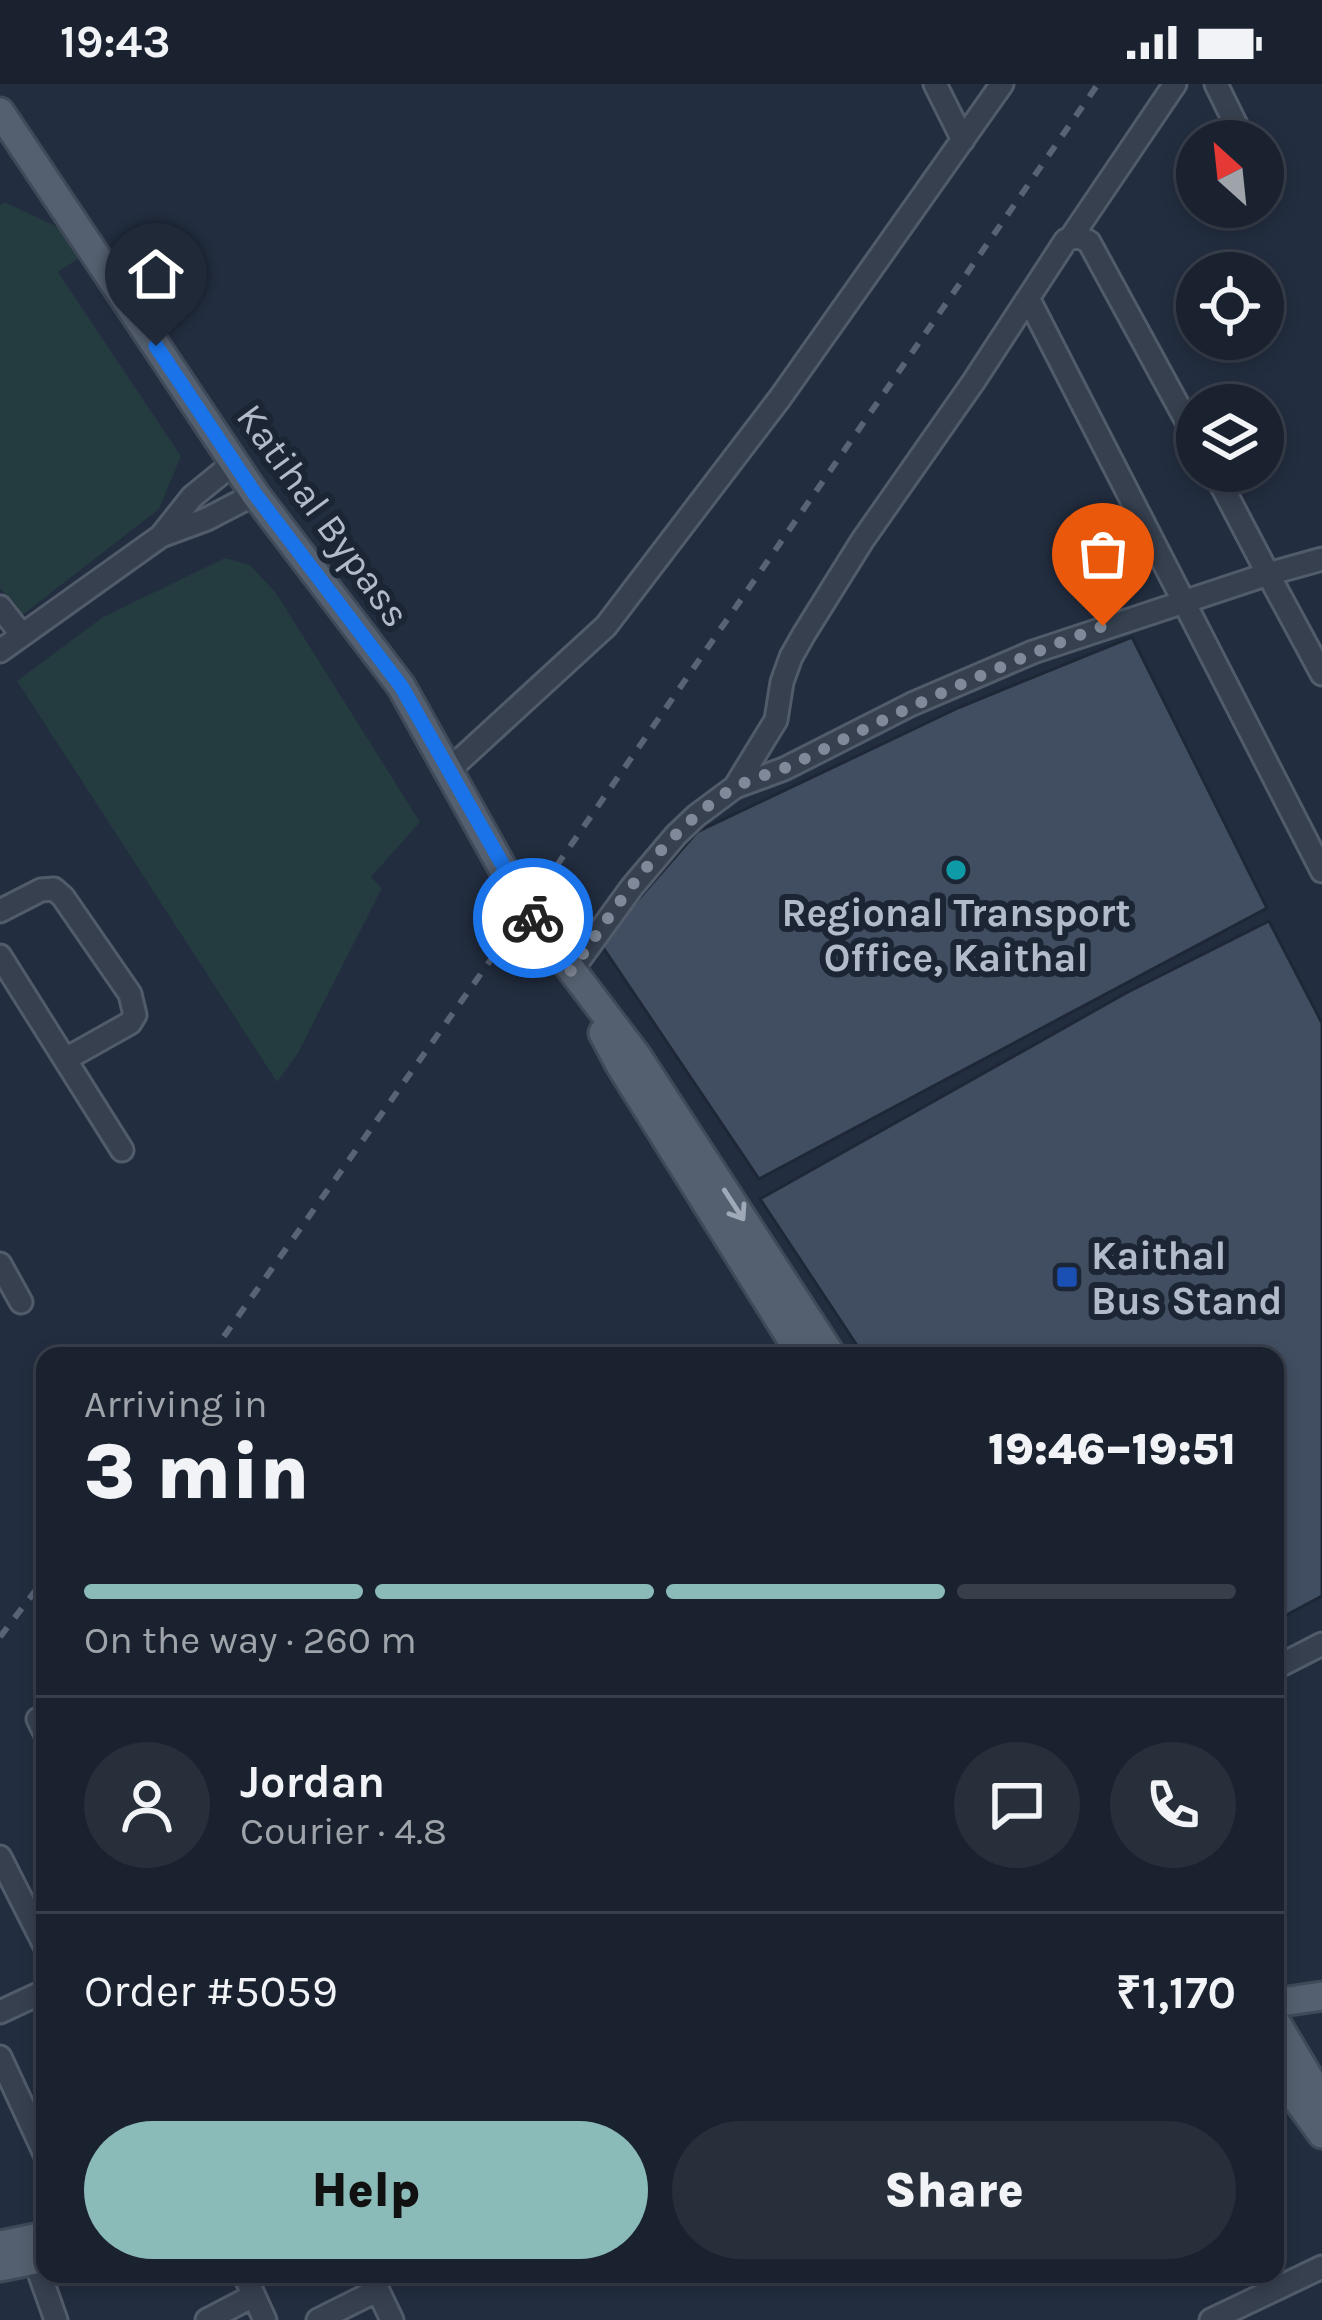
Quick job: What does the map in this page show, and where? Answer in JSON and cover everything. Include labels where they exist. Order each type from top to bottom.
[{"type":"main road","name":"Katihal Bypass","points":[[0,112],[255,494],[401,686],[526,910],[637,1056],[826,1347]]},
{"type":"main road","name":"Katihal Bypass","points":[[571,971],[620,1065],[796,1347]]},
{"type":"main road","points":[[1284,2013],[1322,1996]]},
{"type":"main road","points":[[1284,2016],[1322,2015]]},
{"type":"main road","points":[[1284,2031],[1322,2100]]},
{"type":"main road","points":[[1284,2081],[1322,2134]]},
{"type":"main road","points":[[0,2267],[30,2248]]},
{"type":"street","points":[[935,84],[963,140]]},
{"type":"street","points":[[448,771],[606,626],[780,398],[1002,84]]},
{"type":"street","points":[[735,787],[776,720],[791,657],[862,541],[1174,84]]},
{"type":"street","points":[[1216,84],[1234,120]]},
{"type":"street","points":[[1072,236],[1088,242],[1176,402]]},
{"type":"street","points":[[1028,298],[1322,871]]},
{"type":"street","points":[[161,536],[192,497],[235,462]]},
{"type":"street","points":[[1225,492],[1322,674]]},
{"type":"street","points":[[0,650],[161,536],[255,494]]},
{"type":"street","points":[[571,971],[676,835],[735,787],[784,769],[912,704],[1033,652],[1322,559]]},
{"type":"street","points":[[0,607],[22,635]]},
{"type":"street","points":[[0,911],[41,890],[54,890],[130,994],[135,1015],[130,1023],[66,1059]]},
{"type":"street","points":[[0,956],[122,1150]]},
{"type":"street","points":[[0,1264],[21,1303]]},
{"type":"street","points":[[1284,1663],[1322,1644]]},
{"type":"street","points":[[0,1857],[36,1928]]},
{"type":"street","points":[[0,2012],[36,1994]]},
{"type":"street","points":[[0,2057],[36,2114]]},
{"type":"street","points":[[1211,2320],[1322,2266]]},
{"type":"street","points":[[43,2283],[56,2320]]},
{"type":"street","points":[[318,2320],[373,2283]]},
{"type":"street","points":[[374,2283],[392,2320]]},
{"type":"street","points":[[207,2320],[248,2285],[265,2320]]},
{"type":"green space","points":[[4,202],[64,230],[82,256],[58,272],[181,456],[159,509],[21,616],[0,588],[0,205]]},
{"type":"green space","points":[[225,558],[250,565],[276,593],[420,822],[371,877],[382,888],[298,1053],[277,1082],[17,681],[103,617]]},
{"type":"building","name":"Regional Transport Office, Kaithal","points":[[1132,637],[1267,908],[759,1179],[600,943],[697,832],[960,707]]},
{"type":"building","name":"Kaithal Bus Stand","points":[[1269,921],[1322,1023],[1322,1596],[1284,1616],[1284,1347],[858,1347],[760,1199],[1126,993]]},
{"type":"railway","points":[[216,1347],[526,910],[1098,84]]},
{"type":"railway","points":[[0,1637],[36,1590]]},
{"type":"way so far","points":[[533,918],[571,971],[676,835],[735,787],[784,769],[971,678],[1103,626]]},
{"type":"place","name":"Regional Transport Office, Kaithal","points":[[956,870]]},
{"type":"place","name":"Kaithal Bus Stand","points":[[1067,1277]]},
{"type":"route","points":[[156,346],[255,494],[401,686],[533,918]]}]
